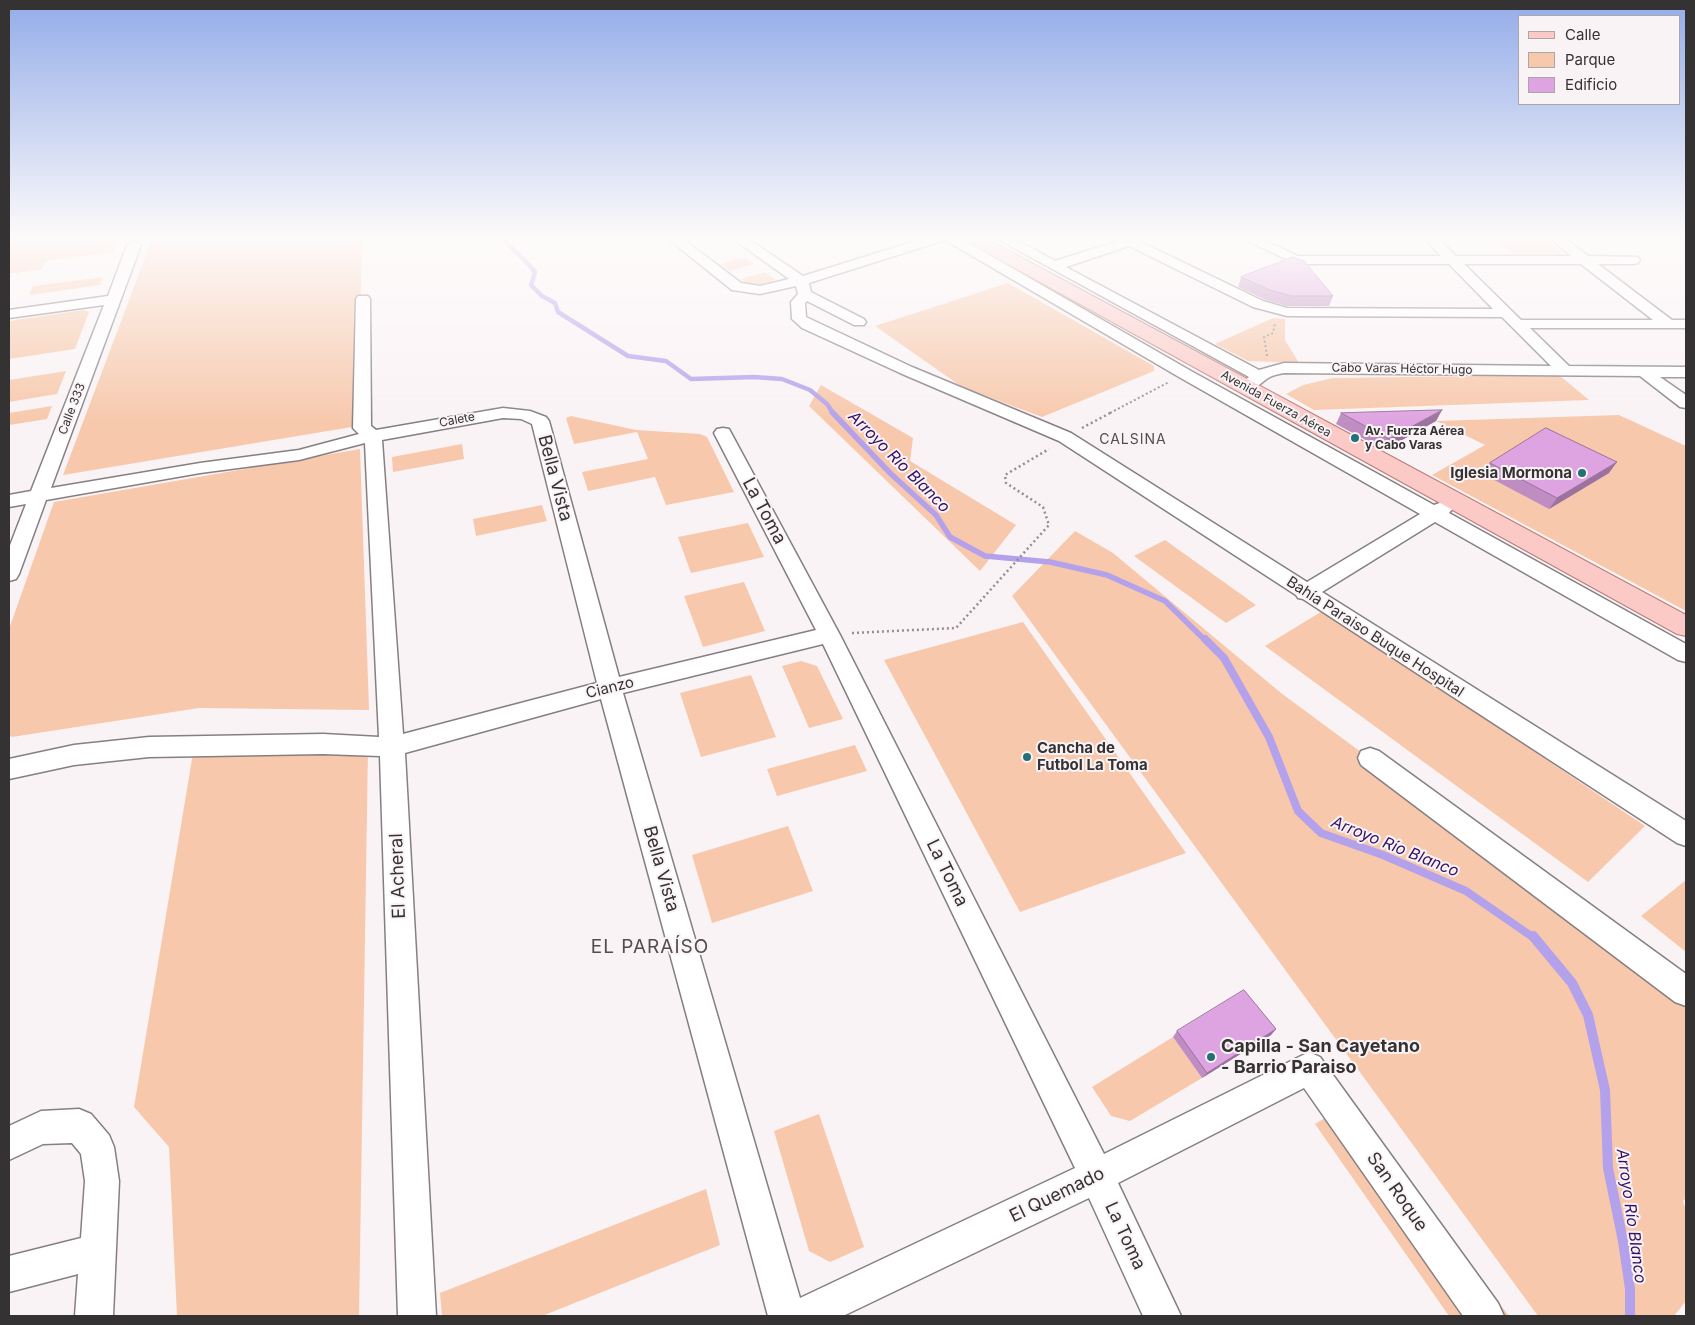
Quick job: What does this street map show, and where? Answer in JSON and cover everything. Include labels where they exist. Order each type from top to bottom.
[{"type":"main road","name":"Avenida Fuerza Aérea","points":[[1098,300],[1258,378],[1454,501],[1686,627]]},
{"type":"street","points":[[9,314],[108,300]]},
{"type":"street","name":"Calle 333","points":[[9,574],[114,300]]},
{"type":"street","points":[[363,300],[362,428],[373,436]]},
{"type":"street","name":"Bahía Paraiso Buque Hospital","points":[[799,300],[799,319],[807,325],[906,370],[1065,437],[1305,593],[1686,835]]},
{"type":"street","points":[[822,300],[859,322]]},
{"type":"street","points":[[1057,300],[1686,654]]},
{"type":"street","points":[[1116,300],[1258,378]]},
{"type":"street","points":[[1250,300],[1287,312],[1506,313]]},
{"type":"street","points":[[1493,300],[1565,371]]},
{"type":"street","points":[[1636,300],[1668,324]]},
{"type":"street","points":[[1518,324],[1686,324]]},
{"type":"street","name":"Cabo Varas Héctor Hugo","points":[[1258,378],[1294,368],[1686,372]]},
{"type":"street","points":[[1644,372],[1686,403]]},
{"type":"street","name":"Calete","points":[[38,495],[200,468],[300,455],[373,436],[496,413],[514,412],[532,415],[540,420]]},
{"type":"street","name":"Bella Vista","points":[[540,420],[610,688],[786,1316]]},
{"type":"street","name":"La Toma","points":[[723,433],[829,634],[1097,1176],[1162,1316]]},
{"type":"street","name":"El Acheral","points":[[373,436],[392,746],[417,1316]]},
{"type":"street","points":[[9,501],[38,495]]},
{"type":"street","points":[[1305,593],[1454,501]]},
{"type":"street","name":"Cianzo","points":[[9,769],[74,755],[149,747],[323,744],[392,746],[610,688],[829,634]]},
{"type":"street","points":[[1370,758],[1686,992]]},
{"type":"street","name":"El Quemado","points":[[803,1316],[1097,1176],[1309,1068]]},
{"type":"street","name":"San Roque","points":[[1309,1068],[1484,1316]]},
{"type":"street","points":[[9,1143],[41,1128],[79,1126],[97,1147],[102,1181],[94,1316]]},
{"type":"street","points":[[9,1274],[98,1251]]},
{"type":"path","points":[[1258,378],[1264,337],[1273,332],[1279,310]]},
{"type":"path","points":[[829,634],[956,628],[1049,525],[1043,507],[1006,483],[1005,474],[1056,445],[1065,437],[1186,374]]},
{"type":"green space","points":[[129,300],[361,300],[358,426],[63,475]]},
{"type":"green space","points":[[956,300],[1038,300],[1154,366],[1154,371],[1042,417],[962,387],[875,326]]},
{"type":"green space","points":[[84,310],[89,312],[75,349],[9,359],[9,321]]},
{"type":"green space","points":[[1273,318],[1285,319],[1285,340],[1299,363],[1248,361],[1215,344]]},
{"type":"green space","points":[[66,371],[57,394],[9,402],[9,380]]},
{"type":"green space","points":[[1559,375],[1589,400],[1314,410],[1286,394],[1303,385],[1333,378]]},
{"type":"green space","points":[[821,385],[913,438],[910,461],[1016,525],[980,571],[809,406]]},
{"type":"green space","points":[[52,406],[47,419],[9,425],[9,413]]},
{"type":"green space","points":[[1619,415],[1686,446],[1686,611],[1432,475],[1485,445],[1436,421]]},
{"type":"green space","points":[[571,416],[636,430],[700,434],[707,437],[734,492],[666,505],[655,477],[588,491],[582,472],[648,459],[637,432],[574,444],[566,418]]},
{"type":"green space","points":[[462,444],[464,459],[393,472],[392,457]]},
{"type":"green space","points":[[360,449],[369,710],[199,708],[12,737],[9,735],[9,629],[54,502]]},
{"type":"green space","points":[[542,505],[547,521],[476,536],[473,519]]},
{"type":"green space","points":[[748,523],[764,557],[691,573],[678,537]]},
{"type":"green space","points":[[1075,531],[1113,553],[1281,693],[1686,992],[1686,1198],[1683,1201],[1686,1210],[1686,1301],[1674,1316],[1538,1316],[1012,596]]},
{"type":"green space","points":[[1165,540],[1256,605],[1226,623],[1134,556]]},
{"type":"green space","points":[[744,582],[765,631],[703,647],[684,596]]},
{"type":"green space","points":[[1324,610],[1645,826],[1588,882],[1265,646]]},
{"type":"green space","name":"Cancha de Futbol La Toma","points":[[1023,622],[1186,853],[1020,912],[884,660]]},
{"type":"green space","points":[[801,661],[817,666],[843,719],[809,728],[782,666]]},
{"type":"green space","points":[[751,675],[776,737],[701,757],[680,693]]},
{"type":"green space","points":[[855,745],[867,771],[777,796],[767,769]]},
{"type":"green space","points":[[194,747],[368,748],[359,1316],[177,1316],[169,1147],[134,1107]]},
{"type":"green space","points":[[788,826],[813,891],[712,923],[692,855]]},
{"type":"green space","points":[[1686,880],[1686,952],[1641,916]]},
{"type":"green space","points":[[1173,1037],[1202,1078],[1130,1121],[1111,1116],[1092,1087]]},
{"type":"green space","points":[[1335,1112],[1354,1117],[1509,1316],[1449,1316],[1315,1124]]},
{"type":"green space","points":[[819,1114],[864,1247],[830,1262],[809,1251],[774,1131]]},
{"type":"green space","points":[[706,1189],[720,1245],[542,1316],[442,1316],[440,1293]]},
{"type":"building","points":[[1442,410],[1389,439],[1341,413]]},
{"type":"building","points":[[1546,428],[1617,462],[1557,498],[1490,463]]},
{"type":"building","name":"Capilla - San Cayetano - Barrio Paraiso","points":[[1244,990],[1276,1029],[1207,1073],[1177,1031]]},
{"type":"waterway","name":"Arroyo Río Blanco","points":[[549,300],[555,303],[558,312],[628,356],[666,361],[691,379],[754,377],[782,379],[810,390],[827,404],[833,413]]},
{"type":"waterway","name":"Arroyo Río Blanco","points":[[832,412],[891,474],[936,515],[950,537],[985,556],[1050,562],[1107,575],[1165,601],[1206,641]]},
{"type":"waterway","name":"Arroyo Río Blanco","points":[[1205,639],[1224,658],[1269,737],[1298,811],[1321,833],[1383,855],[1466,891],[1534,938]]},
{"type":"waterway","name":"Arroyo Río Blanco","points":[[1533,936],[1572,983],[1588,1015],[1605,1090],[1608,1168],[1623,1241],[1630,1289],[1630,1316]]},
{"type":"place","name":"Av. Fuerza Aérea y Cabo Varas","points":[[1355,438]]},
{"type":"place","name":"Iglesia Mormona","points":[[1582,473]]},
{"type":"place","name":"Cancha de Futbol La Toma","points":[[1027,757]]},
{"type":"place","name":"Capilla - San Cayetano - Barrio Paraiso","points":[[1211,1057]]},
{"type":"district","name":"CALSINA","points":[[1133,440]]},
{"type":"district","name":"EL PARAÍSO","points":[[650,947]]}]
